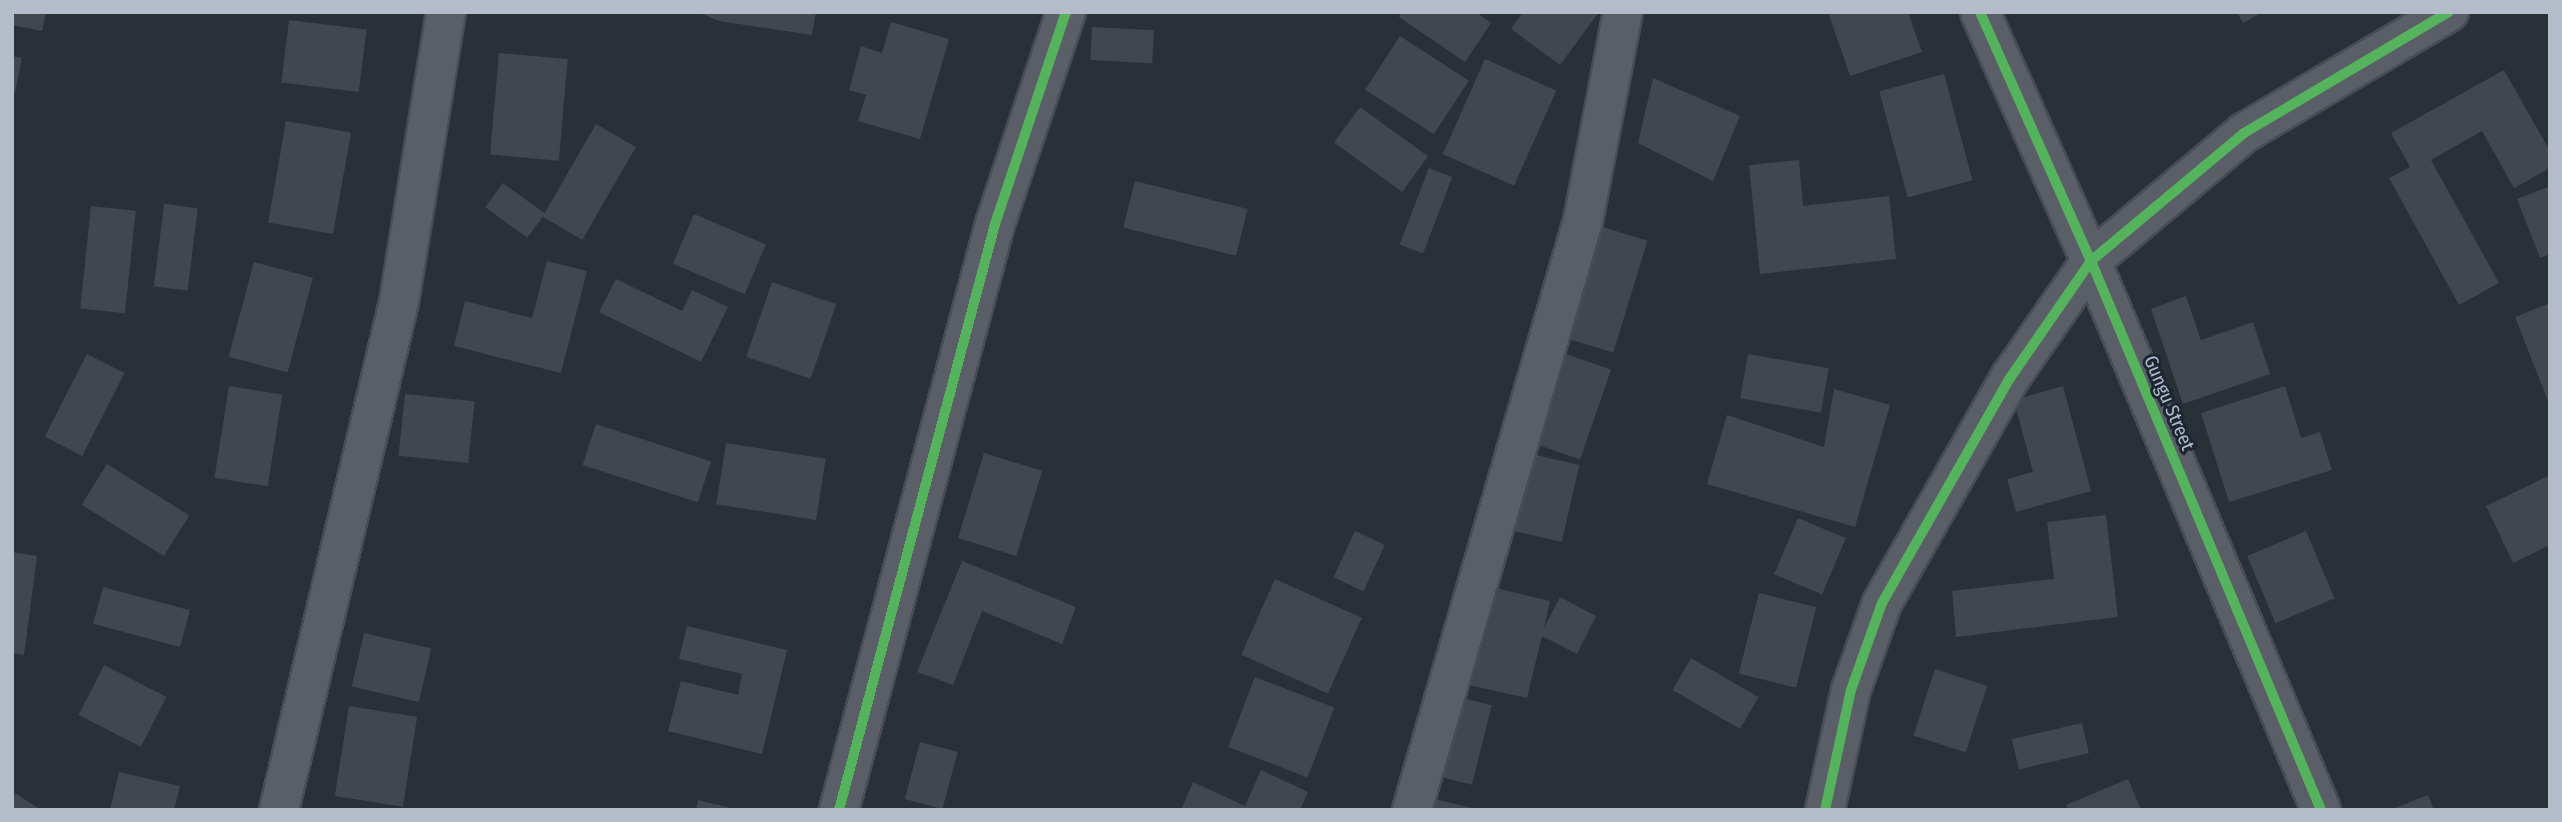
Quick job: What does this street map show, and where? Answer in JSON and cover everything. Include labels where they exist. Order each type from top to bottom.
[{"type":"street","points":[[279,810],[399,302],[446,12]]},
{"type":"street","points":[[839,810],[995,224],[1066,12]]},
{"type":"street","points":[[1412,810],[1583,221],[1623,12]]},
{"type":"street","name":"Gungu Street","points":[[1980,12],[2091,261],[2320,810]]},
{"type":"street","points":[[1825,810],[1851,690],[1882,603],[2010,378],[2091,261],[2244,133],[2448,12]]},
{"type":"building","points":[[12,12],[46,12],[42,31],[12,25]]},
{"type":"building","points":[[698,12],[816,12],[812,35],[719,21]]},
{"type":"building","points":[[1402,12],[1476,12],[1491,23],[1465,62],[1399,17]]},
{"type":"building","points":[[1523,12],[1599,12],[1560,65],[1511,29]]},
{"type":"building","points":[[1828,12],[1908,12],[1922,52],[1850,76]]},
{"type":"building","points":[[2237,12],[2263,12],[2243,23]]},
{"type":"building","points":[[289,20],[366,30],[359,92],[281,83]]},
{"type":"building","points":[[891,22],[949,39],[920,139],[858,121],[866,95],[849,90],[861,46],[882,53]]},
{"type":"building","points":[[1092,27],[1154,30],[1152,63],[1090,60]]},
{"type":"building","points":[[1400,36],[1469,81],[1434,134],[1365,90]]},
{"type":"building","points":[[499,53],[568,59],[559,161],[490,155]]},
{"type":"building","points":[[12,56],[22,58],[15,93],[12,92]]},
{"type":"building","points":[[1485,59],[1556,91],[1514,186],[1443,154]]},
{"type":"building","points":[[2504,70],[2550,151],[2550,168],[2514,188],[2482,131],[2431,160],[2499,283],[2459,305],[2389,178],[2410,167],[2391,133]]},
{"type":"building","points":[[1944,74],[1972,180],[1908,198],[1879,91]]},
{"type":"building","points":[[1653,78],[1740,116],[1713,181],[1638,143]]},
{"type":"building","points":[[1360,107],[1428,156],[1402,192],[1334,143]]},
{"type":"building","points":[[286,121],[351,132],[333,234],[268,222]]},
{"type":"building","points":[[596,124],[636,147],[582,240],[542,217]]},
{"type":"building","points":[[1799,160],[1803,206],[1889,196],[1896,259],[1760,274],[1749,165]]},
{"type":"building","points":[[1429,168],[1452,177],[1423,254],[1400,245]]},
{"type":"building","points":[[1135,181],[1248,209],[1236,256],[1123,228]]},
{"type":"building","points":[[503,183],[545,214],[527,238],[485,207]]},
{"type":"building","points":[[2550,186],[2550,254],[2540,258],[2517,199]]},
{"type":"building","points":[[164,204],[198,208],[188,291],[154,286]]},
{"type":"building","points":[[91,206],[136,211],[125,313],[80,308]]},
{"type":"building","points":[[694,214],[766,244],[745,294],[673,264]]},
{"type":"building","points":[[1593,224],[1648,241],[1613,353],[1559,336]]},
{"type":"building","points":[[547,261],[587,271],[561,373],[454,346],[465,301],[532,318]]},
{"type":"building","points":[[254,262],[313,278],[288,372],[229,357]]},
{"type":"building","points":[[616,279],[682,311],[692,290],[728,307],[701,362],[599,312]]},
{"type":"building","points":[[772,282],[836,304],[811,379],[746,357]]},
{"type":"building","points":[[2186,296],[2201,340],[2253,322],[2270,374],[2183,404],[2151,309]]},
{"type":"building","points":[[2550,303],[2550,406],[2515,317]]},
{"type":"building","points":[[1560,352],[1611,370],[1580,459],[1529,442]]},
{"type":"building","points":[[87,354],[124,373],[82,456],[45,437]]},
{"type":"building","points":[[1748,354],[1829,368],[1821,413],[1740,398]]},
{"type":"building","points":[[229,386],[282,394],[268,486],[214,478]]},
{"type":"building","points":[[2063,386],[2091,491],[2016,512],[2007,479],[2033,472],[2014,400]]},
{"type":"building","points":[[2285,386],[2301,438],[2320,432],[2332,470],[2229,502],[2201,413]]},
{"type":"building","points":[[1834,389],[1890,405],[1855,527],[1707,484],[1727,415],[1824,447]]},
{"type":"building","points":[[405,394],[475,401],[468,463],[399,456]]},
{"type":"building","points":[[596,424],[711,461],[698,502],[583,465]]},
{"type":"building","points":[[726,443],[826,459],[816,520],[716,504]]},
{"type":"building","points":[[1519,451],[1579,465],[1562,542],[1501,528]]},
{"type":"building","points":[[984,453],[1042,471],[1016,556],[958,538]]},
{"type":"building","points":[[107,464],[189,515],[164,556],[82,505]]},
{"type":"building","points":[[2550,475],[2550,545],[2513,563],[2486,506]]},
{"type":"building","points":[[2106,515],[2118,617],[1956,637],[1952,591],[2054,579],[2047,522]]},
{"type":"building","points":[[1798,518],[1846,538],[1822,594],[1774,574]]},
{"type":"building","points":[[1355,531],[1385,545],[1363,591],[1333,577]]},
{"type":"building","points":[[2306,531],[2335,598],[2276,623],[2247,556]]},
{"type":"building","points":[[12,552],[37,556],[24,655],[12,653]]},
{"type":"building","points":[[962,561],[1076,607],[1062,644],[982,611],[953,685],[917,672]]},
{"type":"building","points":[[1275,579],[1362,618],[1328,693],[1241,655]]},
{"type":"building","points":[[1484,585],[1550,601],[1544,628],[1560,597],[1596,616],[1577,654],[1542,636],[1527,698],[1460,683]]},
{"type":"building","points":[[103,587],[190,610],[180,647],[93,624]]},
{"type":"building","points":[[1759,593],[1816,607],[1796,688],[1739,674]]},
{"type":"building","points":[[687,626],[787,650],[762,754],[668,731],[681,681],[738,695],[742,674],[679,659]]},
{"type":"building","points":[[364,633],[431,649],[419,702],[352,687]]},
{"type":"building","points":[[1691,658],[1759,697],[1740,729],[1672,690]]},
{"type":"building","points":[[104,665],[166,697],[141,747],[79,715]]},
{"type":"building","points":[[1935,669],[1987,686],[1966,753],[1913,736]]},
{"type":"building","points":[[1255,677],[1334,707],[1307,777],[1228,747]]},
{"type":"building","points":[[1451,695],[1492,705],[1472,785],[1431,775]]},
{"type":"building","points":[[349,706],[417,717],[403,807],[335,796]]},
{"type":"building","points":[[2082,723],[2089,753],[2019,769],[2012,739]]},
{"type":"building","points":[[920,742],[958,752],[942,809],[905,799]]},
{"type":"building","points":[[1261,770],[1308,792],[1300,810],[1181,810],[1193,782],[1245,806]]},
{"type":"building","points":[[119,772],[180,786],[174,810],[110,810]]},
{"type":"building","points":[[2128,779],[2141,810],[2068,810],[2066,805]]},
{"type":"building","points":[[15,793],[41,810],[12,810]]},
{"type":"building","points":[[2428,795],[2434,810],[2390,810]]},
{"type":"building","points":[[1422,796],[1476,809],[1476,810],[1419,810]]},
{"type":"building","points":[[698,800],[735,809],[735,810],[696,810]]},
{"type":"cycle path","points":[[839,810],[995,224],[1066,12]]},
{"type":"cycle path","points":[[1980,12],[2091,261],[2321,810]]},
{"type":"cycle path","points":[[1825,810],[1851,690],[1882,603],[2010,378],[2091,261],[2244,133],[2449,12]]}]
